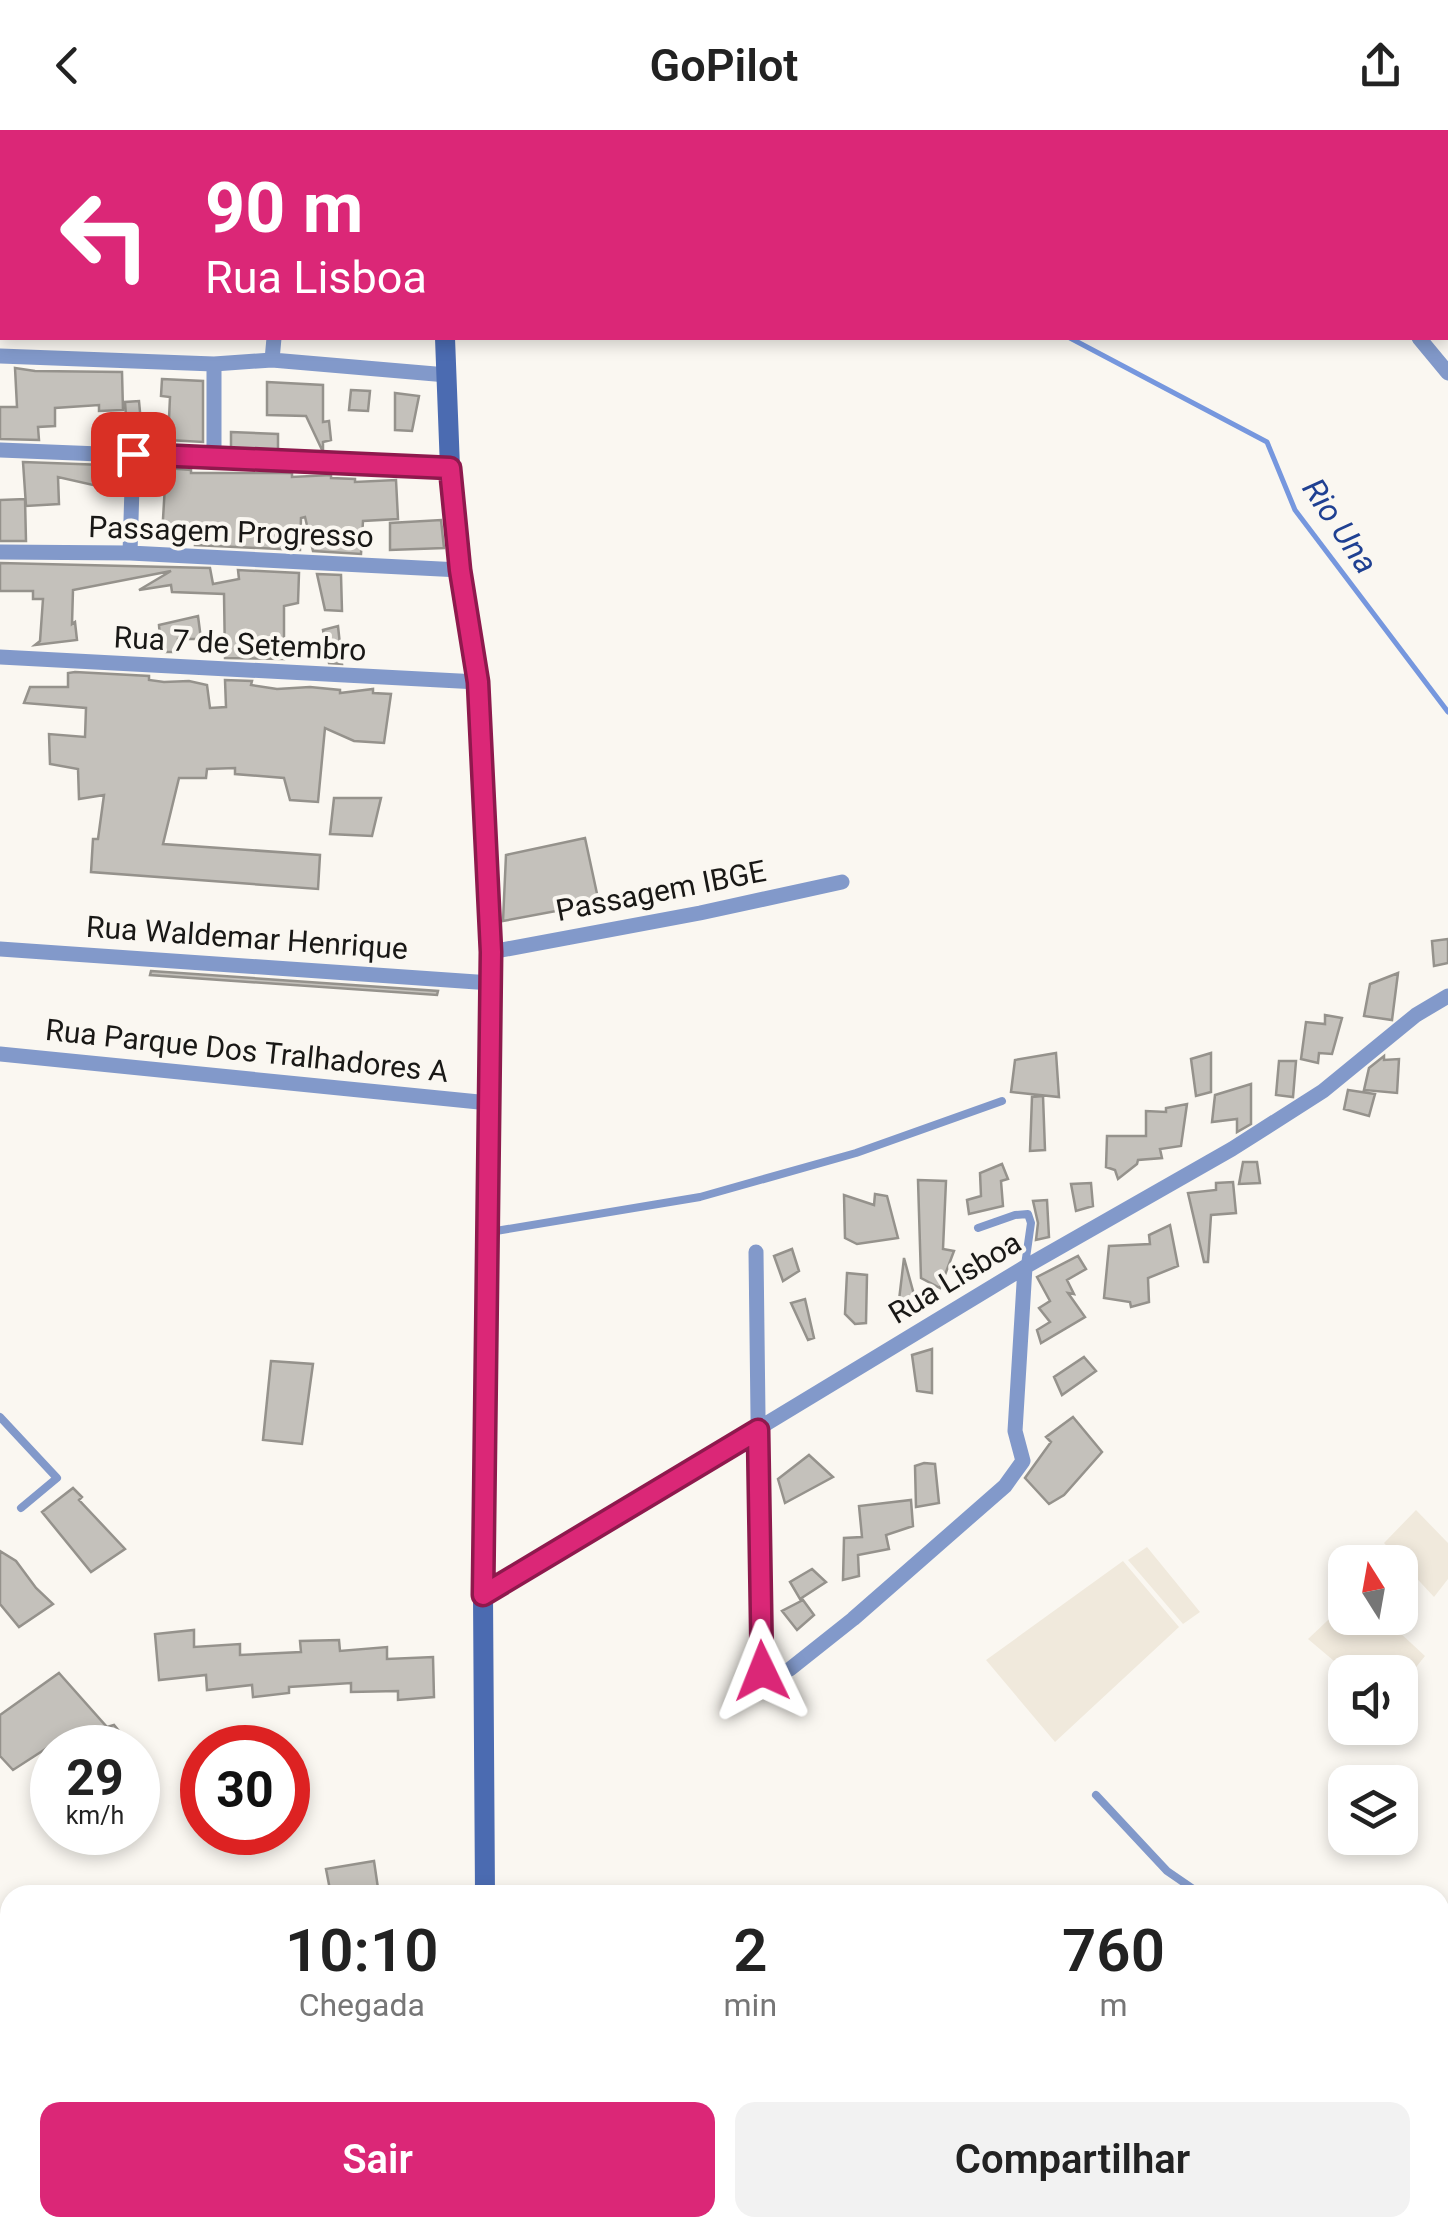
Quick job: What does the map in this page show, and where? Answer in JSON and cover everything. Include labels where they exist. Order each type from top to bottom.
[{"type":"main road","points":[[445,340],[450,468],[460,570],[478,682],[491,952],[483,1595],[484,1885]]},
{"type":"street","points":[[272,360],[274,340]]},
{"type":"street","points":[[1421,340],[1448,372]]},
{"type":"street","points":[[0,356],[214,364],[272,360],[448,375]]},
{"type":"street","points":[[214,364],[214,458]]},
{"type":"street","points":[[0,450],[450,468]]},
{"type":"street","points":[[130,553],[133,454]]},
{"type":"street","name":"Passagem Progresso","points":[[0,552],[130,553],[460,570]]},
{"type":"street","name":"Rua 7 de Setembro","points":[[0,657],[478,682]]},
{"type":"street","name":"Passagem IBGE","points":[[491,952],[842,882]]},
{"type":"street","name":"Rua Waldemar Henrique","points":[[0,949],[491,982]]},
{"type":"street","name":"Rua Lisboa","points":[[483,1595],[1025,1267],[1278,1120],[1323,1090],[1416,1015],[1448,996]]},
{"type":"street","name":"Rua Parque Dos Tralhadores A","points":[[0,1054],[489,1102]]},
{"type":"street","points":[[756,1252],[761,1660],[762,1671],[772,1677],[790,1668],[853,1619],[1006,1486],[1024,1461],[1014,1431],[1025,1267]]},
{"type":"lane","points":[[486,1232],[700,1197],[856,1153],[1002,1101]]},
{"type":"lane","points":[[978,1228],[1028,1214],[1031,1222],[1025,1267]]},
{"type":"lane","points":[[0,1417],[57,1480],[22,1508]]},
{"type":"lane","points":[[1096,1796],[1168,1871],[1188,1885]]},
{"type":"shaded area","points":[[1416,1510],[1448,1543],[1448,1579],[1434,1597],[1418,1580],[1418,1545],[1384,1543]]},
{"type":"shaded area","points":[[1147,1547],[1200,1612],[1183,1624],[1128,1560]]},
{"type":"shaded area","points":[[1123,1561],[1179,1627],[1055,1742],[986,1660]]},
{"type":"shaded area","points":[[1328,1620],[1328,1635],[1402,1635],[1425,1656],[1418,1665],[1418,1655],[1328,1656],[1308,1639]]},
{"type":"building","points":[[15,368],[122,372],[123,410],[99,411],[99,405],[55,408],[55,426],[38,427],[39,440],[0,439],[0,407],[17,407]]},
{"type":"building","points":[[162,379],[203,381],[203,442],[168,440],[170,397],[161,396]]},
{"type":"building","points":[[267,382],[323,385],[323,422],[329,421],[331,440],[323,442],[323,452],[306,416],[267,415]]},
{"type":"building","points":[[351,390],[370,391],[368,411],[349,410]]},
{"type":"building","points":[[395,393],[419,396],[412,431],[395,430]]},
{"type":"building","points":[[139,401],[143,444],[128,444],[125,402]]},
{"type":"building","points":[[231,432],[278,434],[278,450],[231,448]]},
{"type":"building","points":[[23,462],[104,465],[102,487],[58,477],[59,504],[26,506]]},
{"type":"building","points":[[166,468],[191,473],[331,475],[355,482],[396,480],[398,519],[363,521],[361,554],[313,551],[305,517],[301,518],[300,550],[195,545],[196,534],[162,536]]},
{"type":"building","points":[[25,499],[26,541],[0,541],[0,500]]},
{"type":"building","points":[[441,520],[444,548],[390,550],[390,523]]},
{"type":"building","points":[[0,563],[210,568],[213,584],[239,579],[238,570],[299,573],[298,603],[284,606],[284,659],[225,658],[224,594],[172,592],[171,585],[139,590],[171,571],[73,590],[72,624],[75,622],[77,640],[35,645],[40,641],[43,599],[33,599],[33,591],[0,591]]},
{"type":"building","points":[[317,574],[341,575],[342,611],[325,610]]},
{"type":"building","points":[[198,616],[201,639],[178,639],[179,652],[161,652],[159,625]]},
{"type":"building","points":[[338,626],[342,664],[329,663],[323,630]]},
{"type":"building","points":[[68,673],[149,676],[149,680],[207,685],[210,708],[226,707],[225,680],[252,681],[251,685],[277,689],[310,687],[340,693],[373,689],[373,693],[391,694],[384,743],[354,741],[325,728],[318,802],[290,800],[284,778],[235,774],[235,768],[207,769],[206,778],[179,778],[163,844],[320,855],[318,889],[91,872],[93,839],[98,839],[104,795],[79,799],[78,769],[50,764],[49,734],[85,737],[86,708],[24,703],[30,687],[68,687]]},
{"type":"building","points":[[334,798],[381,798],[372,836],[330,834]]},
{"type":"building","points":[[585,838],[599,903],[503,921],[506,855]]},
{"type":"building","points":[[1448,939],[1448,963],[1434,966],[1432,941]]},
{"type":"building","points":[[151,971],[438,991],[437,995],[150,975]]},
{"type":"building","points":[[1398,973],[1392,1020],[1364,1016],[1370,984]]},
{"type":"building","points":[[1325,1015],[1342,1018],[1332,1054],[1319,1053],[1318,1063],[1301,1059],[1306,1022],[1325,1024]]},
{"type":"building","points":[[1056,1053],[1059,1097],[1011,1092],[1015,1060]]},
{"type":"building","points":[[1211,1053],[1211,1092],[1196,1096],[1191,1059]]},
{"type":"building","points":[[1384,1056],[1384,1060],[1399,1059],[1397,1093],[1364,1090],[1369,1068]]},
{"type":"building","points":[[1279,1061],[1296,1061],[1293,1097],[1276,1095]]},
{"type":"building","points":[[1251,1084],[1251,1124],[1237,1132],[1237,1119],[1212,1122],[1215,1095]]},
{"type":"building","points":[[1348,1090],[1375,1094],[1369,1116],[1344,1109]]},
{"type":"building","points":[[1043,1096],[1045,1150],[1030,1151],[1032,1097]]},
{"type":"building","points":[[1187,1104],[1181,1146],[1160,1149],[1162,1158],[1138,1160],[1118,1179],[1115,1170],[1106,1167],[1107,1136],[1146,1136],[1146,1111],[1166,1112],[1166,1108]]},
{"type":"building","points":[[1243,1162],[1257,1162],[1260,1183],[1239,1184]]},
{"type":"building","points":[[1002,1164],[1008,1179],[1001,1181],[1003,1206],[969,1214],[967,1200],[981,1196],[980,1173]]},
{"type":"building","points":[[918,1180],[946,1181],[943,1249],[954,1251],[940,1288],[921,1278]]},
{"type":"building","points":[[1233,1182],[1236,1213],[1211,1215],[1208,1262],[1204,1262],[1188,1193],[1216,1190],[1216,1183]]},
{"type":"building","points":[[1091,1183],[1093,1206],[1076,1211],[1071,1184]]},
{"type":"building","points":[[875,1194],[887,1196],[898,1238],[857,1244],[845,1238],[844,1195],[874,1205]]},
{"type":"building","points":[[1047,1200],[1049,1237],[1036,1240],[1038,1223],[1033,1201]]},
{"type":"building","points":[[1170,1225],[1178,1266],[1148,1278],[1149,1302],[1131,1307],[1130,1302],[1104,1298],[1109,1246],[1150,1244],[1149,1235]]},
{"type":"building","points":[[792,1249],[799,1271],[783,1281],[774,1256]]},
{"type":"building","points":[[1078,1256],[1086,1269],[1067,1280],[1074,1294],[1068,1293],[1085,1317],[1041,1343],[1037,1330],[1050,1322],[1039,1308],[1050,1301],[1037,1277]]},
{"type":"building","points":[[904,1258],[916,1302],[904,1306],[899,1300]]},
{"type":"building","points":[[847,1273],[867,1275],[866,1323],[855,1324],[845,1314]]},
{"type":"building","points":[[805,1299],[814,1338],[808,1340],[791,1303]]},
{"type":"building","points":[[932,1349],[932,1393],[917,1391],[912,1355]]},
{"type":"building","points":[[1084,1357],[1096,1371],[1062,1395],[1054,1377]]},
{"type":"building","points":[[271,1361],[313,1364],[302,1444],[263,1440]]},
{"type":"building","points":[[1073,1417],[1102,1452],[1064,1495],[1049,1504],[1025,1478],[1051,1442],[1046,1437]]},
{"type":"building","points":[[809,1455],[833,1477],[785,1503],[778,1479]]},
{"type":"building","points":[[935,1464],[939,1503],[916,1507],[915,1466]]},
{"type":"building","points":[[73,1488],[82,1497],[79,1500],[125,1549],[91,1572],[42,1512]]},
{"type":"building","points":[[911,1500],[913,1526],[886,1535],[889,1549],[858,1555],[859,1576],[843,1580],[844,1538],[862,1537],[859,1506]]},
{"type":"building","points":[[0,1551],[16,1561],[53,1604],[19,1627],[0,1604]]},
{"type":"building","points":[[812,1569],[826,1582],[800,1599],[790,1582]]},
{"type":"building","points":[[803,1600],[814,1615],[797,1630],[782,1611]]},
{"type":"building","points":[[194,1630],[194,1647],[240,1644],[240,1655],[301,1652],[300,1641],[339,1640],[340,1651],[387,1647],[387,1659],[433,1657],[434,1697],[398,1700],[398,1691],[351,1692],[351,1683],[289,1687],[289,1693],[253,1697],[252,1685],[207,1690],[206,1675],[159,1680],[155,1634]]},
{"type":"building","points":[[59,1673],[105,1725],[30,1725],[30,1759],[13,1770],[0,1756],[0,1715]]},
{"type":"building","points":[[374,1861],[378,1885],[329,1885],[326,1869]]},
{"type":"waterway","name":"Rio Una","points":[[1074,340],[1267,442],[1295,510],[1448,712]]},
{"type":"route","points":[[133,454],[450,468],[460,570],[478,682],[491,952],[483,1595],[758,1430],[762,1671]]}]
